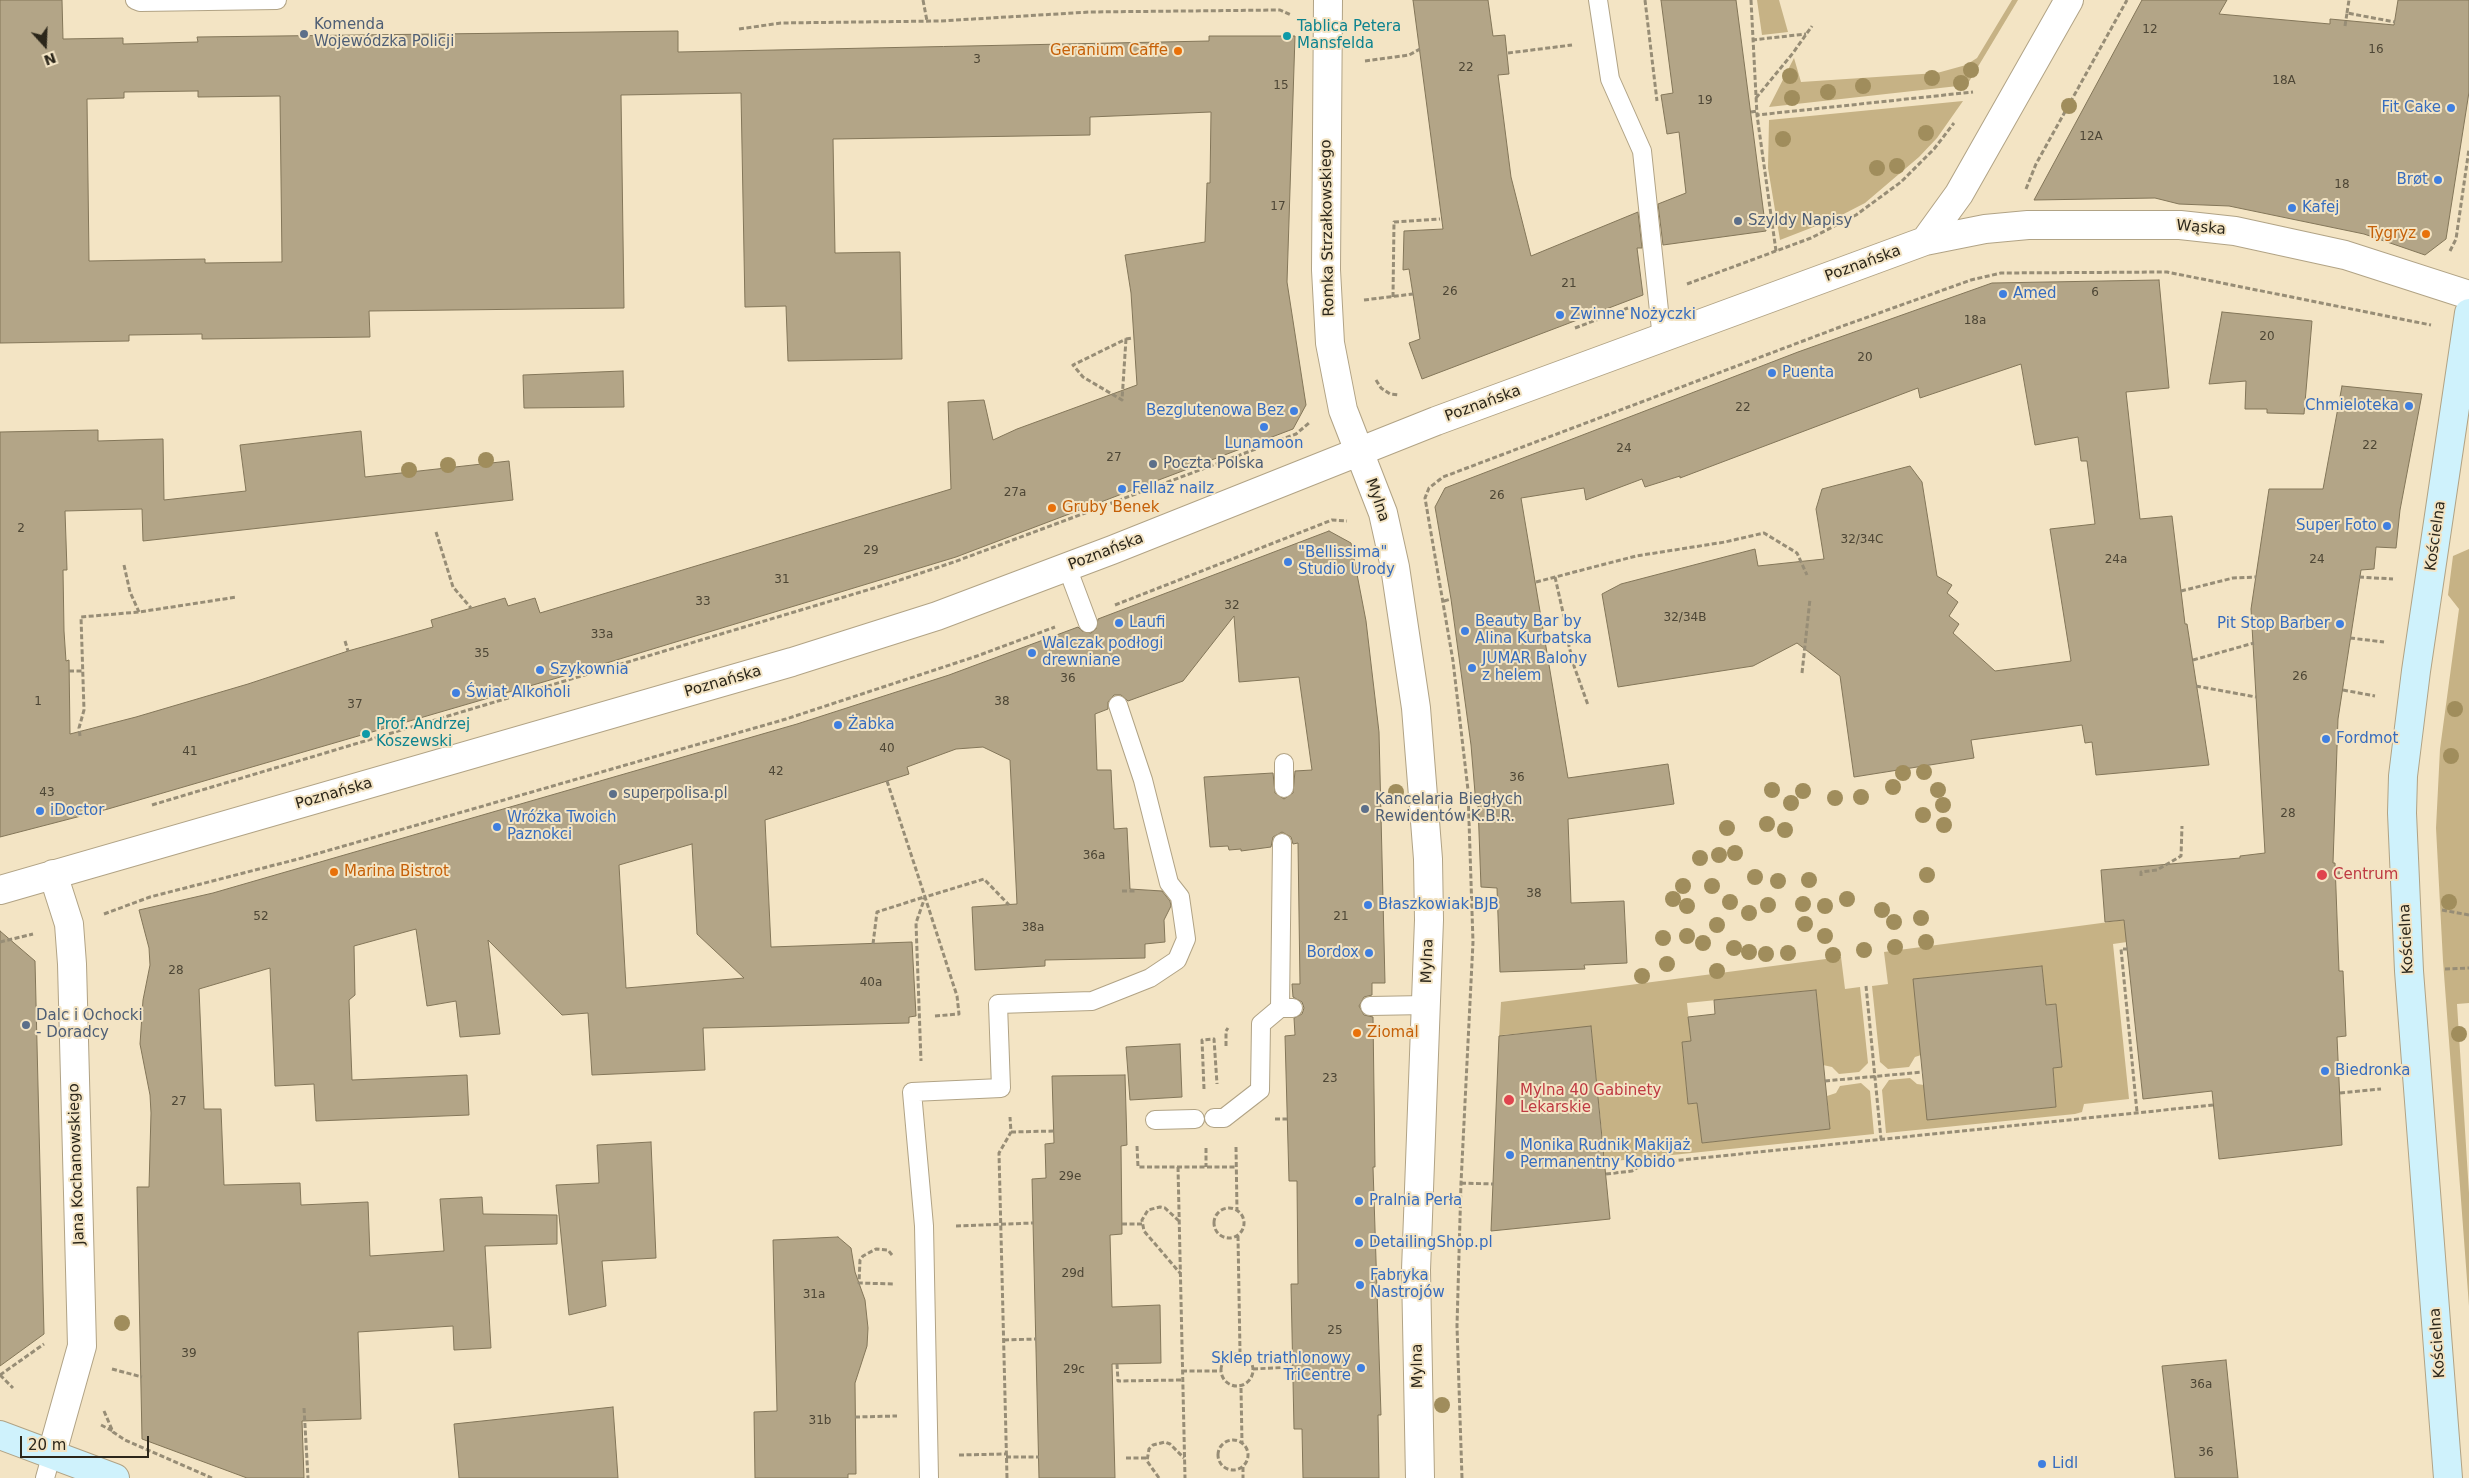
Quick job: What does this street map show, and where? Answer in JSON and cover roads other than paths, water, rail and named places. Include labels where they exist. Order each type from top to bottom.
[{"type":"street","name":"Romka Strzałkowskiego","points":[[1328,0],[1326,270],[1330,343],[1344,410],[1360,451]]},
{"type":"street","points":[[1925,241],[1959,194],[2069,0]]},
{"type":"street","name":"Wąska","points":[[1925,241],[1985,229],[2028,225],[2171,225],[2235,231],[2345,255],[2469,295]]},
{"type":"street","name":"Poznańska","points":[[0,890],[792,662],[937,616],[1067,567],[1360,451],[1925,241]]},
{"type":"street","name":"Kościelna","points":[[2448,1478],[2409,971],[2402,813],[2403,776],[2416,671],[2469,313]]},
{"type":"street","points":[[2450,439],[2469,407]]},
{"type":"street","name":"Mylna","points":[[1360,451],[1384,513],[1396,567],[1416,708],[1428,859],[1430,920],[1416,1270],[1420,1478]]},
{"type":"street","name":"Jana Kochanowskiego","points":[[49,1466],[82,1346],[69,924],[53,874]]},
{"type":"street","points":[[0,1435],[49,1466],[115,1478]]},
{"type":"lane","points":[[135,0],[140,2],[277,0]]},
{"type":"lane","points":[[1598,0],[1610,79],[1642,151],[1659,296],[1662,339]]},
{"type":"lane","points":[[1067,567],[1086,619]]},
{"type":"lane","points":[[929,1478],[924,1226],[912,1092],[1001,1088],[998,1004],[1092,1001],[1150,978],[1177,960],[1186,939],[1180,896],[1169,883],[1143,780],[1118,705]]},
{"type":"lane","points":[[1284,763],[1284,788]]},
{"type":"lane","points":[[1214,1118],[1224,1118],[1260,1090],[1261,1024],[1287,1008],[1282,843]]},
{"type":"lane","points":[[1370,1006],[1426,1005]]},
{"type":"lane","points":[[1155,1120],[1195,1119]]},
{"type":"place","name":"Komenda Wojewódzka Policji","points":[[304,34]]},
{"type":"place","name":"Tablica Petera Mansfelda","points":[[1287,36]]},
{"type":"place","name":"Geranium Caffe","points":[[1178,51]]},
{"type":"place","name":"Fit Cake","points":[[2451,108]]},
{"type":"place","name":"Brøt","points":[[2438,180]]},
{"type":"place","name":"Kafej","points":[[2292,208]]},
{"type":"place","name":"Szyldy Napisy","points":[[1738,221]]},
{"type":"place","name":"Tygryz","points":[[2426,234]]},
{"type":"place","name":"Amed","points":[[2003,294]]},
{"type":"place","name":"Zwinne Nożyczki","points":[[1560,315]]},
{"type":"place","name":"Puenta","points":[[1772,373]]},
{"type":"place","name":"Chmieloteka","points":[[2409,406]]},
{"type":"place","name":"Bezglutenowa Bez","points":[[1294,411]]},
{"type":"place","name":"Lunamoon","points":[[1264,427]]},
{"type":"place","name":"Poczta Polska","points":[[1153,464]]},
{"type":"place","name":"Fellaz nailz","points":[[1122,489]]},
{"type":"place","name":"Gruby Benek","points":[[1052,508]]},
{"type":"place","name":"Super Foto","points":[[2387,526]]},
{"type":"place","name":"\"Bellissima\" Studio Urody","points":[[1288,562]]},
{"type":"place","name":"Laufi","points":[[1119,623]]},
{"type":"place","name":"Pit Stop Barber","points":[[2340,624]]},
{"type":"place","name":"Beauty Bar by Alina Kurbatska","points":[[1465,631]]},
{"type":"place","name":"Walczak podłogi drewniane","points":[[1032,653]]},
{"type":"place","name":"JUMAR Balony z helem","points":[[1472,668]]},
{"type":"place","name":"Szykownia","points":[[540,670]]},
{"type":"place","name":"Świat Alkoholi","points":[[456,693]]},
{"type":"place","name":"Żabka","points":[[838,725]]},
{"type":"place","name":"Prof. Andrzej Koszewski","points":[[366,734]]},
{"type":"place","name":"Fordmot","points":[[2326,739]]},
{"type":"place","name":"superpolisa.pl","points":[[613,794]]},
{"type":"place","name":"Kancelaria Biegłych Rewidentów K.B.R.","points":[[1365,809]]},
{"type":"place","name":"iDoctor","points":[[40,811]]},
{"type":"place","name":"Wróżka Twoich Paznokci","points":[[497,827]]},
{"type":"place","name":"Marina Bistrot","points":[[334,872]]},
{"type":"place","name":"Centrum","points":[[2322,875]]},
{"type":"place","name":"Błaszkowiak BJB","points":[[1368,905]]},
{"type":"place","name":"Bordox","points":[[1369,953]]},
{"type":"place","name":"Dalc i Ochocki - Doradcy","points":[[26,1025]]},
{"type":"place","name":"Ziomal","points":[[1357,1033]]},
{"type":"place","name":"Biedronka","points":[[2325,1071]]},
{"type":"place","name":"Mylna 40 Gabinety Lekarskie","points":[[1509,1100]]},
{"type":"place","name":"Monika Rudnik Makijaż Permanentny Kobido","points":[[1510,1155]]},
{"type":"place","name":"Pralnia Perła","points":[[1359,1201]]},
{"type":"place","name":"DetailingShop.pl","points":[[1359,1243]]},
{"type":"place","name":"Fabryka Nastrojów","points":[[1360,1285]]},
{"type":"place","name":"Sklep triathlonowy TriCentre","points":[[1361,1368]]},
{"type":"place","name":"Lidl","points":[[2042,1464]]}]
